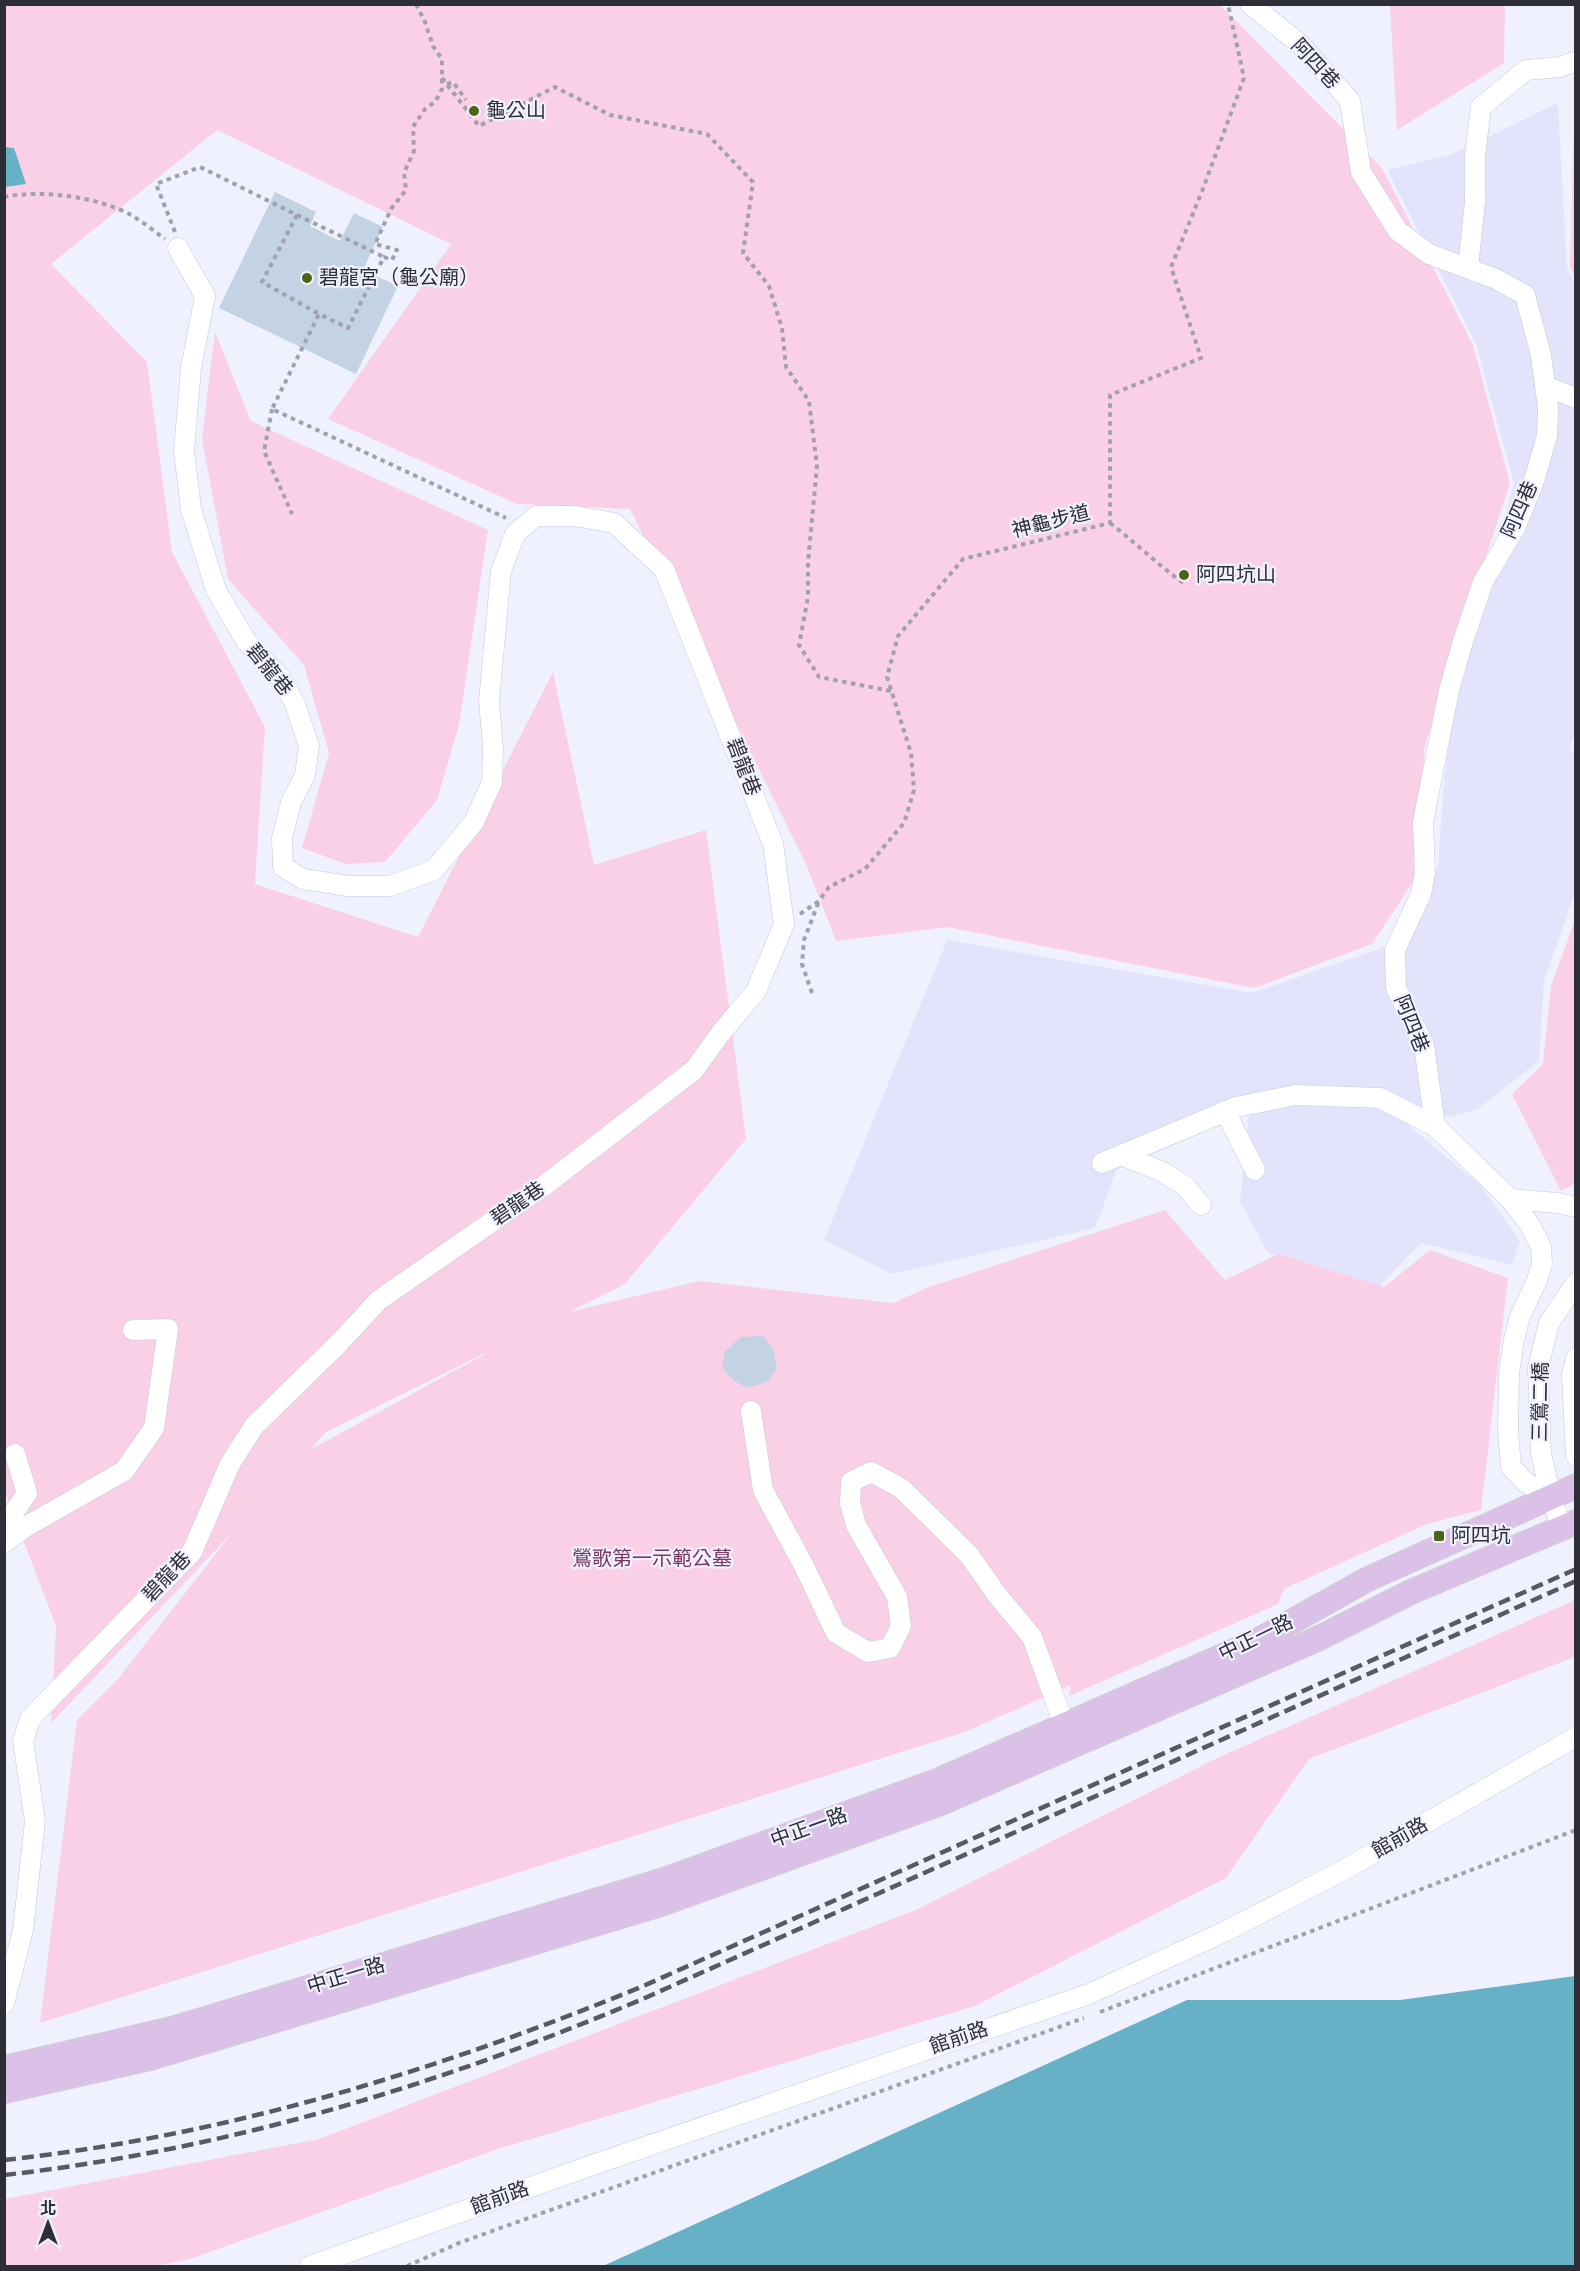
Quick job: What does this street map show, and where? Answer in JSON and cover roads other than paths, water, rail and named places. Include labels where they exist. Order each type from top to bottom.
[{"type":"main road","name":"中正一路","points":[[4,2091],[150,2058],[661,1904],[941,1803],[1067,1735],[1257,1641],[1368,1579],[1575,1486]]},
{"type":"main road","name":"中正一路","points":[[4,2068],[172,2029],[664,1880],[1067,1735],[1315,1640],[1412,1592],[1569,1525]]},
{"type":"street","name":"阿四巷","points":[[1250,4],[1300,44],[1350,101],[1361,172],[1398,231],[1429,254],[1468,267],[1525,295],[1541,355],[1548,408],[1547,436],[1533,484],[1515,528],[1483,582],[1463,641],[1452,680],[1424,822],[1425,873],[1421,894],[1395,950],[1396,988],[1424,1046],[1435,1126]]},
{"type":"street","points":[[1468,267],[1475,202],[1475,154],[1481,107],[1526,70],[1560,67],[1575,61]]},
{"type":"street","name":"碧龍巷","points":[[4,2004],[23,1930],[35,1821],[23,1741],[30,1719],[192,1552],[230,1464],[254,1426],[380,1300],[545,1185],[694,1070],[756,991],[784,924],[773,844],[664,568],[614,523],[575,516],[536,516],[515,534],[501,571],[489,701],[493,748],[492,782],[474,822],[434,870],[390,886],[348,886],[303,879],[283,867],[282,838],[291,802],[304,775],[309,747],[295,704],[281,678],[246,641],[216,590],[191,508],[184,451],[191,368],[205,297],[178,248]]},
{"type":"street","points":[[1545,386],[1575,398]]},
{"type":"street","points":[[1102,1163],[1236,1107],[1295,1095],[1380,1098],[1435,1126],[1510,1199],[1530,1225],[1541,1247],[1542,1264],[1536,1283],[1520,1316],[1512,1351],[1508,1404],[1511,1467],[1525,1482],[1551,1498]]},
{"type":"street","points":[[1225,1111],[1255,1170]]},
{"type":"street","points":[[1121,1155],[1163,1172],[1185,1186],[1201,1205]]},
{"type":"street","points":[[1510,1199],[1558,1203],[1575,1207]]},
{"type":"street","name":"三鶯二橋","points":[[1569,1525],[1551,1498],[1541,1453],[1538,1368],[1549,1323],[1575,1283]]},
{"type":"street","points":[[4,1543],[27,1526],[124,1471],[154,1428],[168,1329],[133,1330]]},
{"type":"street","name":"三鶯二橋","points":[[1575,1358],[1572,1374],[1575,1456]]},
{"type":"street","points":[[751,1411],[763,1490],[804,1566],[836,1633],[868,1652],[890,1648],[901,1626],[897,1597],[856,1524],[850,1503],[851,1482],[871,1472],[901,1488],[969,1555],[998,1596],[1032,1637],[1067,1735]]},
{"type":"street","points":[[4,1527],[27,1493],[15,1454]]},
{"type":"street","name":"館前路","points":[[310,2266],[595,2164],[1089,1994],[1224,1932],[1342,1871],[1575,1737]]},
{"type":"water","points":[[5,147],[14,148],[26,184],[5,187]]},
{"type":"water","points":[[1575,1976],[1575,2266],[603,2266],[1187,2000],[1400,2000]]},
{"type":"railway","points":[[4,2160],[168,2135],[249,2117],[408,2072],[564,2018],[641,1987],[1576,1569]]},
{"type":"railway","points":[[4,2175],[87,2164],[250,2131],[410,2086],[567,2030],[645,1998],[1576,1581]]},
{"type":"place","name":"龜公山","points":[[474,111]]},
{"type":"place","name":"碧龍宮（龜公廟）","points":[[307,278]]},
{"type":"place","name":"阿四坑山","points":[[1184,575]]},
{"type":"place","name":"阿四坑","points":[[1439,1536]]},
{"type":"park label","name":"鶯歌第一示範公墓","points":[[652,1559]]}]
